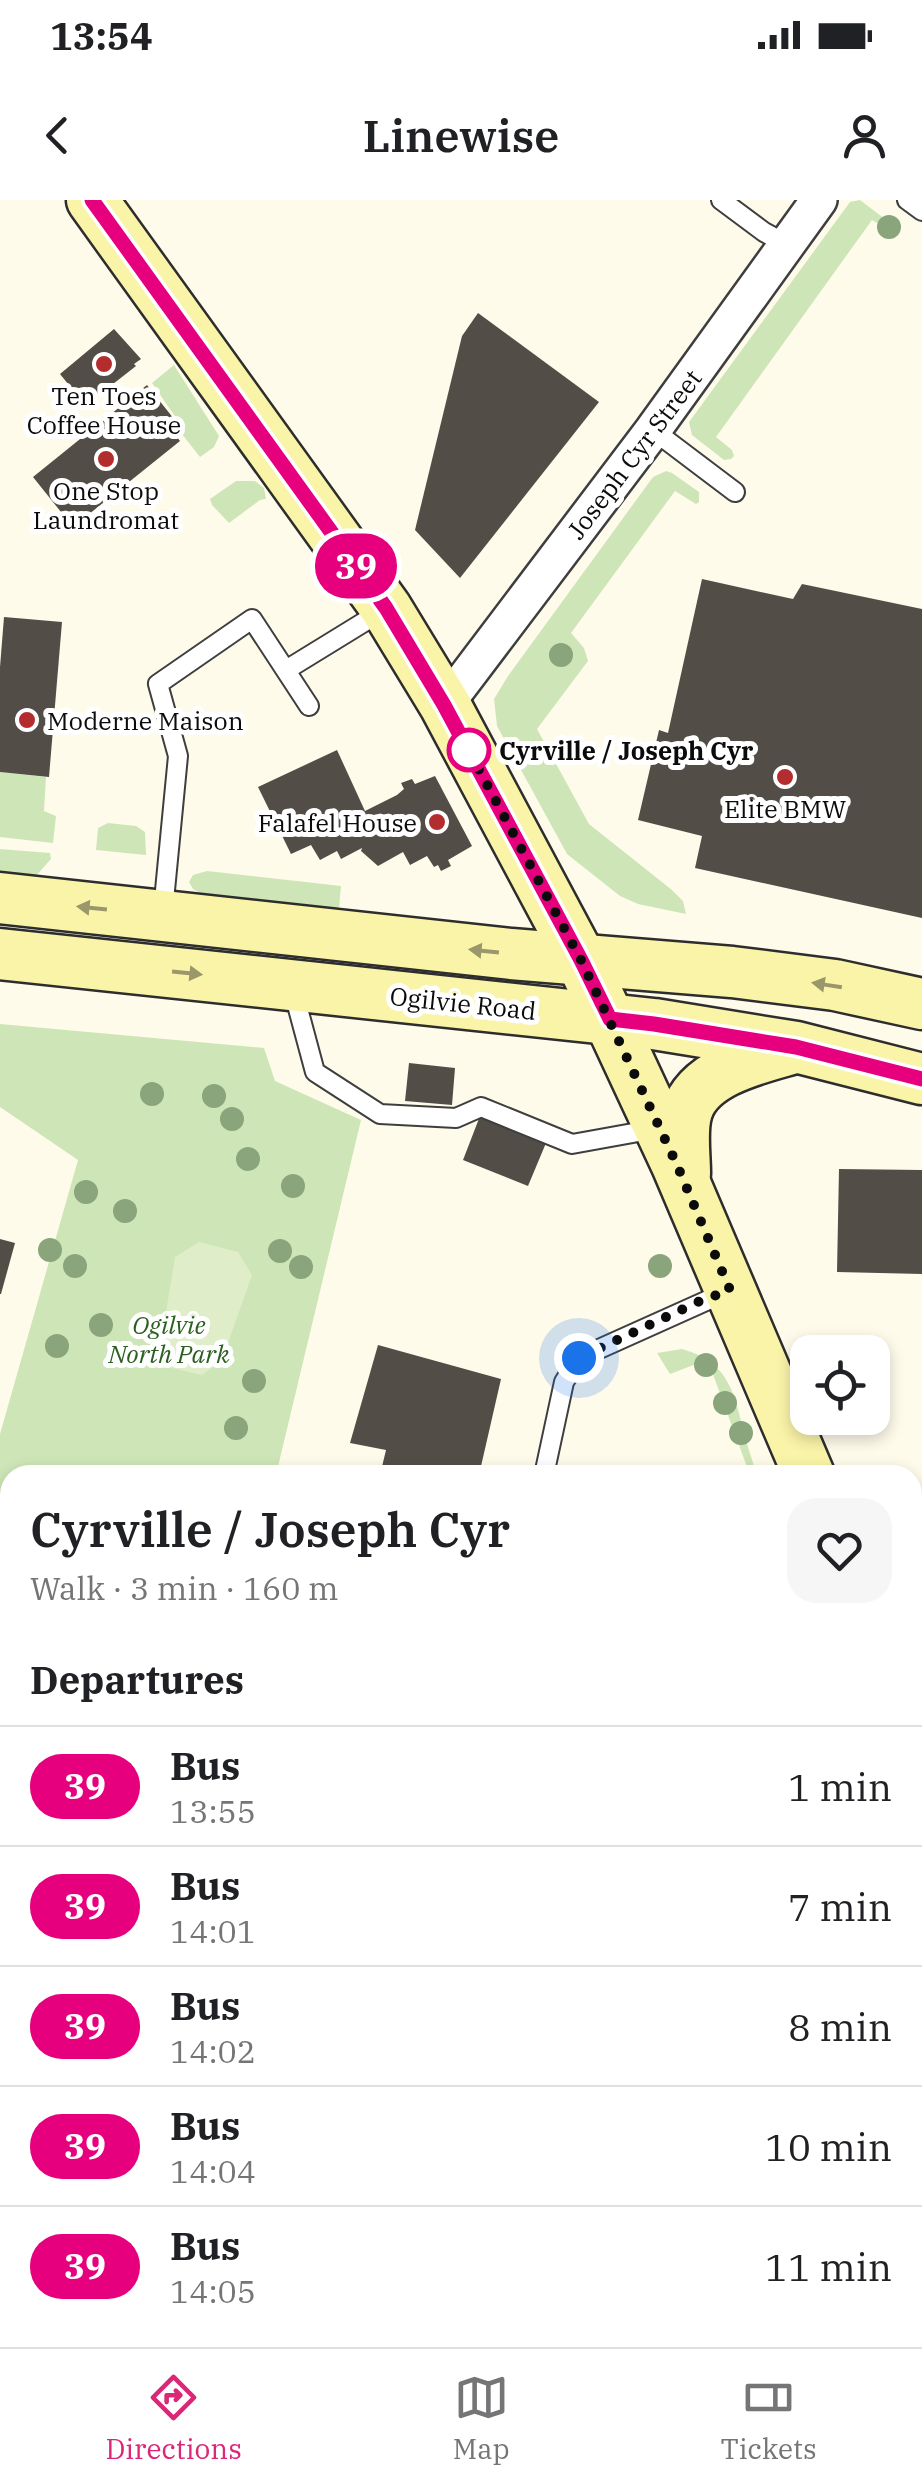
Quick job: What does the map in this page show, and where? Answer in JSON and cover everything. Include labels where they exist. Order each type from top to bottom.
[{"type":"main road","points":[[96,202],[386,608],[444,705],[610,1019],[730,1290],[787,1380],[807,1465]]},
{"type":"main road","points":[[0,898],[581,960],[732,972],[835,985],[922,1004]]},
{"type":"main road","name":"Ogilvie Road","points":[[0,954],[654,1024],[796,1047],[922,1079]]},
{"type":"main road","points":[[685,1184],[686,1114],[694,1094],[737,1064],[796,1047]]},
{"type":"street","name":"Joseph Cyr Street","points":[[444,705],[653,430],[819,200]]},
{"type":"lane","points":[[720,200],[788,245]]},
{"type":"lane","points":[[907,200],[922,211]]},
{"type":"lane","points":[[653,430],[735,492]]},
{"type":"lane","points":[[286,670],[386,608]]},
{"type":"lane","points":[[162,915],[178,756],[158,684],[252,618],[309,706]]},
{"type":"lane","points":[[291,984],[315,1072],[380,1114],[456,1118],[480,1107],[572,1144],[660,1128]]},
{"type":"lane","points":[[546,1465],[564,1382],[579,1358],[730,1290]]},
{"type":"green space","points":[[860,200],[898,229],[895,234],[872,220],[716,437],[732,450],[734,456],[724,460],[692,435],[689,422],[850,202]]},
{"type":"green space","points":[[174,365],[219,436],[214,447],[200,457],[178,429],[181,425],[152,383]]},
{"type":"green space","points":[[666,471],[699,492],[699,502],[696,504],[675,491],[571,633],[584,648],[588,661],[537,729],[589,824],[672,890],[683,901],[686,914],[620,896],[567,854],[497,726],[494,699],[653,477]]},
{"type":"green space","points":[[236,481],[255,481],[264,488],[266,499],[229,523],[210,499]]},
{"type":"green space","points":[[0,772],[46,777],[44,811],[56,816],[53,843],[0,837]]},
{"type":"green space","points":[[108,823],[136,826],[145,832],[146,855],[96,850],[98,828]]},
{"type":"green space","points":[[0,849],[50,853],[51,859],[34,878],[0,873]]},
{"type":"green space","points":[[207,871],[341,886],[339,908],[200,893],[189,882],[193,875]]},
{"type":"green space","name":"Ogilvie North Park","points":[[0,1024],[264,1048],[275,1081],[361,1120],[278,1465],[0,1465],[0,1434],[78,1160],[0,1107]]},
{"type":"green space","points":[[199,1242],[238,1252],[252,1275],[222,1360],[202,1375],[168,1367],[160,1349],[175,1257]]},
{"type":"green space","points":[[682,1349],[711,1362],[720,1371],[733,1393],[754,1465],[746,1465],[711,1369],[704,1361],[670,1374],[657,1353]]},
{"type":"building","points":[[478,313],[599,402],[460,578],[415,530],[462,336]]},
{"type":"building","name":"Ten Toes Coffee House","points":[[114,329],[141,359],[99,395],[94,389],[81,400],[60,374]]},
{"type":"building","name":"One Stop Laundromat","points":[[147,385],[174,419],[167,424],[180,441],[73,527],[33,477]]},
{"type":"building","name":"Elite BMW","points":[[702,579],[793,599],[802,584],[922,609],[922,918],[695,868],[702,836],[638,820],[659,730],[668,733]]},
{"type":"building","name":"Moderne Maison","points":[[4,617],[62,622],[49,777],[0,772]]},
{"type":"building","points":[[337,750],[365,811],[397,795],[404,789],[401,783],[412,779],[415,784],[435,776],[472,846],[448,860],[451,866],[441,871],[427,856],[410,865],[403,852],[378,866],[362,848],[341,859],[337,851],[320,860],[311,845],[291,854],[258,787]]},
{"type":"building","points":[[409,1063],[455,1068],[452,1105],[405,1101]]},
{"type":"building","points":[[480,1116],[546,1143],[528,1186],[463,1160]]},
{"type":"building","points":[[839,1169],[922,1170],[922,1274],[837,1272]]},
{"type":"building","points":[[0,1239],[15,1243],[1,1294],[0,1294]]},
{"type":"building","points":[[378,1345],[501,1379],[481,1465],[382,1465],[386,1450],[350,1443]]},
{"type":"bus line","name":"39","points":[[92,200],[386,608],[444,705],[610,1019],[796,1047],[922,1079]]},
{"type":"place","name":"Ten Toes Coffee House","points":[[104,364]]},
{"type":"place","name":"One Stop Laundromat","points":[[106,459]]},
{"type":"place","name":"Moderne Maison","points":[[27,720]]},
{"type":"place","name":"Cyrville / Joseph Cyr","points":[[469,750]]},
{"type":"place","name":"Elite BMW","points":[[785,777]]},
{"type":"place","name":"Falafel House","points":[[437,822]]},
{"type":"route","points":[[469,750],[461,736],[581,960],[677,1165],[730,1290],[579,1358]]}]
